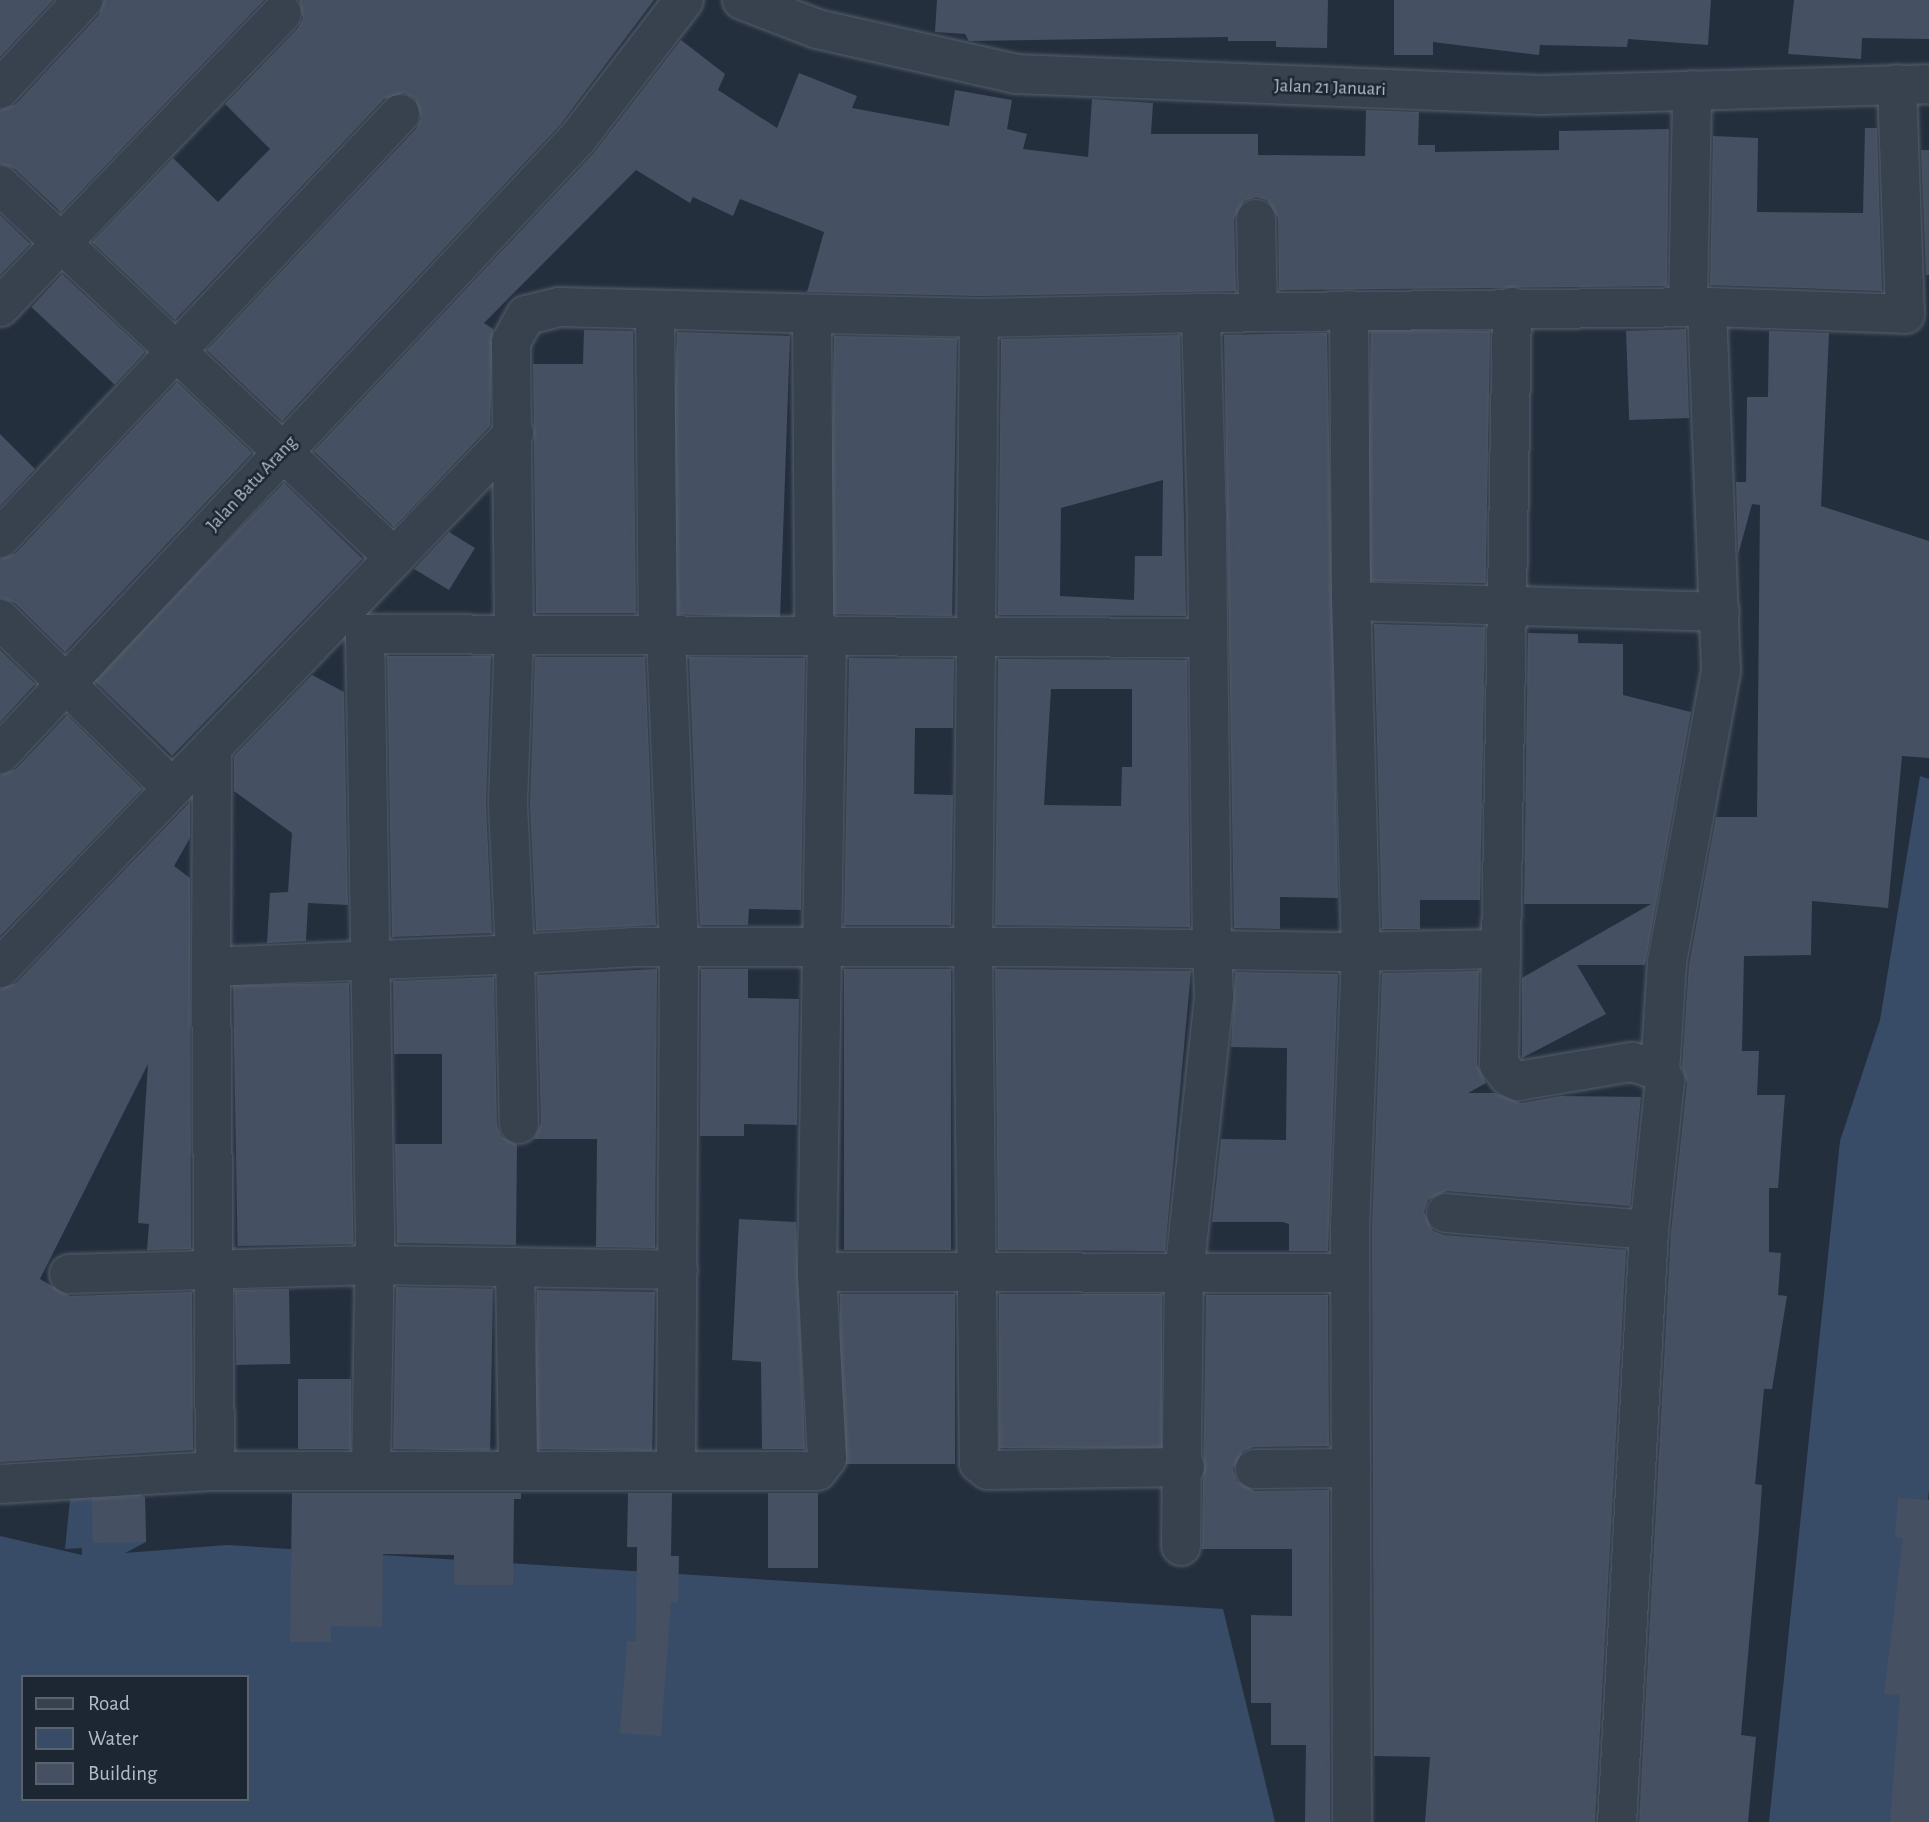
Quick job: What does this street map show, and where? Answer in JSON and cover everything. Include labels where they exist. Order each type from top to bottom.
[{"type":"street","points":[[0,89],[83,0]]},
{"type":"street","name":"Jalan Batu Arang","points":[[0,754],[577,139],[684,0]]},
{"type":"street","name":"Jalan 21 Januari","points":[[742,0],[817,29],[1016,74],[1541,94],[1913,84]]},
{"type":"street","points":[[0,307],[282,13]]},
{"type":"street","points":[[519,1124],[508,806],[514,638],[511,342],[526,315],[559,307],[655,313],[979,318],[1512,307],[1698,307],[1917,314],[1913,84]]},
{"type":"street","points":[[1617,1822],[1649,1230],[1665,1081],[1660,1071],[1667,962],[1721,671],[1720,612],[1698,307],[1692,90]]},
{"type":"street","points":[[0,538],[400,114]]},
{"type":"street","points":[[0,185],[395,558]]},
{"type":"street","points":[[1256,219],[1258,312]]},
{"type":"street","points":[[1512,307],[1499,1064],[1509,1077],[1518,1081],[1632,1062],[1660,1071]]},
{"type":"street","points":[[1349,310],[1351,601],[1361,952],[1350,1273],[1352,1822]]},
{"type":"street","points":[[655,313],[662,637],[679,947],[676,1471]]},
{"type":"street","points":[[1181,1546],[1185,1467],[1184,1274],[1214,997],[1201,313]]},
{"type":"street","points":[[0,1484],[215,1471],[676,1471],[822,1467],[827,1458],[817,1272],[820,634],[812,314]]},
{"type":"street","points":[[979,318],[973,950],[982,1468],[1185,1467]]},
{"type":"street","points":[[0,968],[514,433]]},
{"type":"street","points":[[1351,601],[1507,608],[1720,612]]},
{"type":"street","points":[[0,619],[172,788]]},
{"type":"street","points":[[371,1471],[374,1265],[363,637],[371,631],[514,638],[820,634],[1208,638]]},
{"type":"street","points":[[212,747],[212,1273],[215,1471]]},
{"type":"street","points":[[211,967],[679,947],[1361,952],[1501,948]]},
{"type":"street","points":[[1446,1213],[1649,1230]]},
{"type":"street","points":[[69,1275],[212,1273],[374,1265],[678,1269]]},
{"type":"street","points":[[515,1267],[519,1469]]},
{"type":"street","points":[[817,1272],[977,1276],[1350,1273]]},
{"type":"street","points":[[1255,1469],[1351,1468]]},
{"type":"water","points":[[1920,776],[1929,779],[1929,1489],[1892,1822],[1769,1822],[1840,1141],[1880,1020]]},
{"type":"water","points":[[71,1490],[138,1492],[145,1498],[146,1542],[125,1553],[227,1545],[1223,1609],[1275,1822],[0,1822],[0,1536],[82,1555],[82,1548],[65,1549]]},
{"type":"building","points":[[0,0],[53,0],[0,57]]},
{"type":"building","points":[[104,0],[264,0],[61,212],[15,169],[0,164],[0,110],[16,104],[99,15]]},
{"type":"building","points":[[299,0],[654,0],[560,125],[282,421],[207,350],[416,129],[421,118],[415,99],[404,93],[384,99],[175,320],[92,242],[173,158],[218,202],[270,149],[225,104],[298,28],[303,18]]},
{"type":"building","points":[[937,0],[1328,0],[1327,48],[1276,47],[1276,41],[1228,41],[1228,37],[969,41],[965,34],[935,32]]},
{"type":"building","points":[[1394,0],[1711,0],[1708,45],[1628,39],[1627,47],[1540,45],[1539,55],[1433,42],[1433,55],[1394,55]]},
{"type":"building","points":[[1794,0],[1929,0],[1929,39],[1862,38],[1861,59],[1788,54]]},
{"type":"building","points":[[681,40],[725,74],[718,90],[777,128],[799,73],[857,96],[852,108],[949,126],[955,90],[1012,100],[1007,129],[1027,134],[1023,149],[1088,157],[1092,99],[1153,103],[1151,134],[1258,134],[1258,155],[1365,156],[1366,110],[1419,112],[1418,145],[1435,145],[1435,152],[1559,150],[1559,131],[1669,129],[1667,286],[1279,290],[1278,218],[1267,200],[1256,197],[1244,201],[1234,219],[1236,291],[979,296],[807,292],[824,232],[740,199],[733,216],[693,197],[690,203],[636,170],[484,323],[493,329],[490,426],[394,527],[314,451],[593,154]]},
{"type":"building","points":[[1865,128],[1877,128],[1882,291],[1710,285],[1713,136],[1758,138],[1757,212],[1863,213]]},
{"type":"building","points":[[1921,150],[1929,150],[1929,275],[1926,275]]},
{"type":"building","points":[[0,215],[30,244],[0,275]]},
{"type":"building","points":[[62,274],[145,352],[115,385],[31,307]]},
{"type":"building","points":[[1371,329],[1490,331],[1486,583],[1367,581]]},
{"type":"building","points":[[1686,329],[1689,418],[1629,420],[1626,331]]},
{"type":"building","points":[[584,330],[633,331],[636,613],[536,613],[533,364],[583,364]]},
{"type":"building","points":[[1769,331],[1829,333],[1821,506],[1929,541],[1929,758],[1902,756],[1888,908],[1812,901],[1811,955],[1744,956],[1742,1051],[1759,1051],[1757,1095],[1785,1095],[1778,1188],[1769,1188],[1769,1252],[1781,1253],[1778,1295],[1787,1296],[1772,1389],[1764,1389],[1755,1484],[1762,1485],[1741,1735],[1756,1737],[1748,1822],[1639,1822],[1671,1232],[1687,1083],[1682,1067],[1689,965],[1716,817],[1757,817],[1760,505],[1752,504],[1738,555],[1736,482],[1746,482],[1747,397],[1768,397]]},
{"type":"building","points":[[677,332],[790,336],[780,618],[667,614]]},
{"type":"building","points":[[1327,333],[1338,898],[1280,897],[1280,929],[1234,928],[1224,335]]},
{"type":"building","points":[[1180,335],[1186,616],[998,615],[1001,339]],"holes":[[[1163,480],[1162,556],[1135,556],[1134,600],[1060,596],[1061,508]]]},
{"type":"building","points":[[834,336],[957,338],[952,616],[829,614]]},
{"type":"building","points":[[177,382],[252,453],[65,652],[15,603],[0,598],[0,559],[16,553]]},
{"type":"building","points":[[0,434],[35,469],[0,506]]},
{"type":"building","points":[[284,483],[362,559],[172,756],[94,680]]},
{"type":"building","points":[[449,532],[475,548],[449,590],[414,569]]},
{"type":"building","points":[[1374,624],[1485,627],[1480,900],[1420,900],[1420,929],[1382,929]]},
{"type":"building","points":[[1528,633],[1578,634],[1578,643],[1623,644],[1623,695],[1691,712],[1645,965],[1577,965],[1606,1014],[1522,1058],[1522,978],[1651,904],[1524,904]]},
{"type":"building","points":[[0,650],[35,684],[0,722]]},
{"type":"building","points":[[387,656],[491,656],[486,804],[492,933],[392,937]]},
{"type":"building","points":[[535,657],[645,657],[656,925],[536,931],[530,805]]},
{"type":"building","points":[[689,657],[805,658],[801,910],[749,909],[748,925],[700,925]]},
{"type":"building","points":[[849,658],[954,659],[953,728],[915,728],[914,794],[953,795],[951,925],[844,925]]},
{"type":"building","points":[[998,659],[1187,660],[1190,927],[995,925]],"holes":[[[1051,689],[1132,689],[1132,767],[1122,767],[1121,806],[1044,805]]]},
{"type":"building","points":[[312,675],[344,692],[348,905],[308,903],[306,941],[267,943],[270,893],[288,892],[292,833],[234,791],[234,756]]},
{"type":"building","points":[[67,715],[142,789],[0,936],[0,775],[16,769]]},
{"type":"building","points":[[190,802],[190,838],[174,866],[190,878],[191,1249],[147,1250],[149,1224],[138,1223],[148,1064],[40,1279],[70,1296],[192,1292],[193,1450],[0,1462],[0,989],[16,983]]},
{"type":"building","points":[[657,969],[655,1248],[596,1247],[597,1139],[534,1139],[541,1123],[537,975]]},
{"type":"building","points":[[701,969],[748,969],[748,998],[799,999],[797,1125],[744,1124],[744,1136],[700,1136]]},
{"type":"building","points":[[844,969],[951,969],[951,1250],[844,1250]]},
{"type":"building","points":[[995,969],[1191,971],[1165,1251],[998,1250]]},
{"type":"building","points":[[1479,971],[1477,1064],[1486,1083],[1468,1093],[1495,1093],[1521,1103],[1561,1096],[1641,1097],[1630,1206],[1447,1191],[1428,1200],[1424,1212],[1433,1231],[1444,1235],[1626,1250],[1595,1822],[1425,1822],[1430,1757],[1374,1756],[1372,1226],[1382,973]]},
{"type":"building","points":[[1235,972],[1338,974],[1328,1251],[1289,1251],[1289,1224],[1283,1222],[1212,1222],[1221,1139],[1286,1140],[1287,1048],[1231,1047]]},
{"type":"building","points":[[494,977],[497,1125],[501,1136],[517,1145],[516,1245],[397,1243],[395,1144],[442,1144],[442,1054],[394,1054],[393,981]]},
{"type":"building","points":[[349,983],[354,1244],[238,1246],[233,985]]},
{"type":"building","points":[[739,1219],[796,1222],[805,1449],[762,1449],[761,1362],[732,1360]]},
{"type":"building","points":[[396,1287],[493,1289],[490,1451],[393,1449]]},
{"type":"building","points":[[289,1289],[290,1364],[236,1365],[235,1290]]},
{"type":"building","points":[[537,1290],[655,1292],[652,1451],[534,1449]]},
{"type":"building","points":[[840,1294],[955,1294],[955,1464],[840,1464]]},
{"type":"building","points":[[999,1294],[1162,1294],[1162,1448],[999,1448]]},
{"type":"building","points":[[1206,1295],[1328,1295],[1329,1446],[1254,1447],[1243,1451],[1233,1469],[1237,1481],[1255,1491],[1329,1490],[1330,1822],[1305,1822],[1306,1745],[1271,1745],[1271,1703],[1251,1703],[1251,1615],[1292,1616],[1292,1549],[1202,1549]]},
{"type":"building","points":[[298,1379],[351,1379],[351,1449],[298,1449]]},
{"type":"building","points":[[292,1493],[521,1493],[521,1499],[514,1499],[513,1585],[454,1585],[454,1555],[383,1554],[382,1627],[331,1626],[331,1642],[290,1642]]},
{"type":"building","points":[[628,1493],[672,1493],[671,1556],[679,1556],[678,1603],[671,1602],[661,1736],[620,1733],[627,1641],[636,1641],[637,1547],[627,1547]]},
{"type":"building","points":[[768,1493],[818,1493],[818,1568],[768,1568]]},
{"type":"building","points":[[145,1497],[146,1542],[93,1543],[92,1498]]},
{"type":"building","points":[[1898,1498],[1929,1500],[1929,1822],[1890,1822],[1900,1695],[1884,1694],[1903,1538],[1895,1537]]}]
